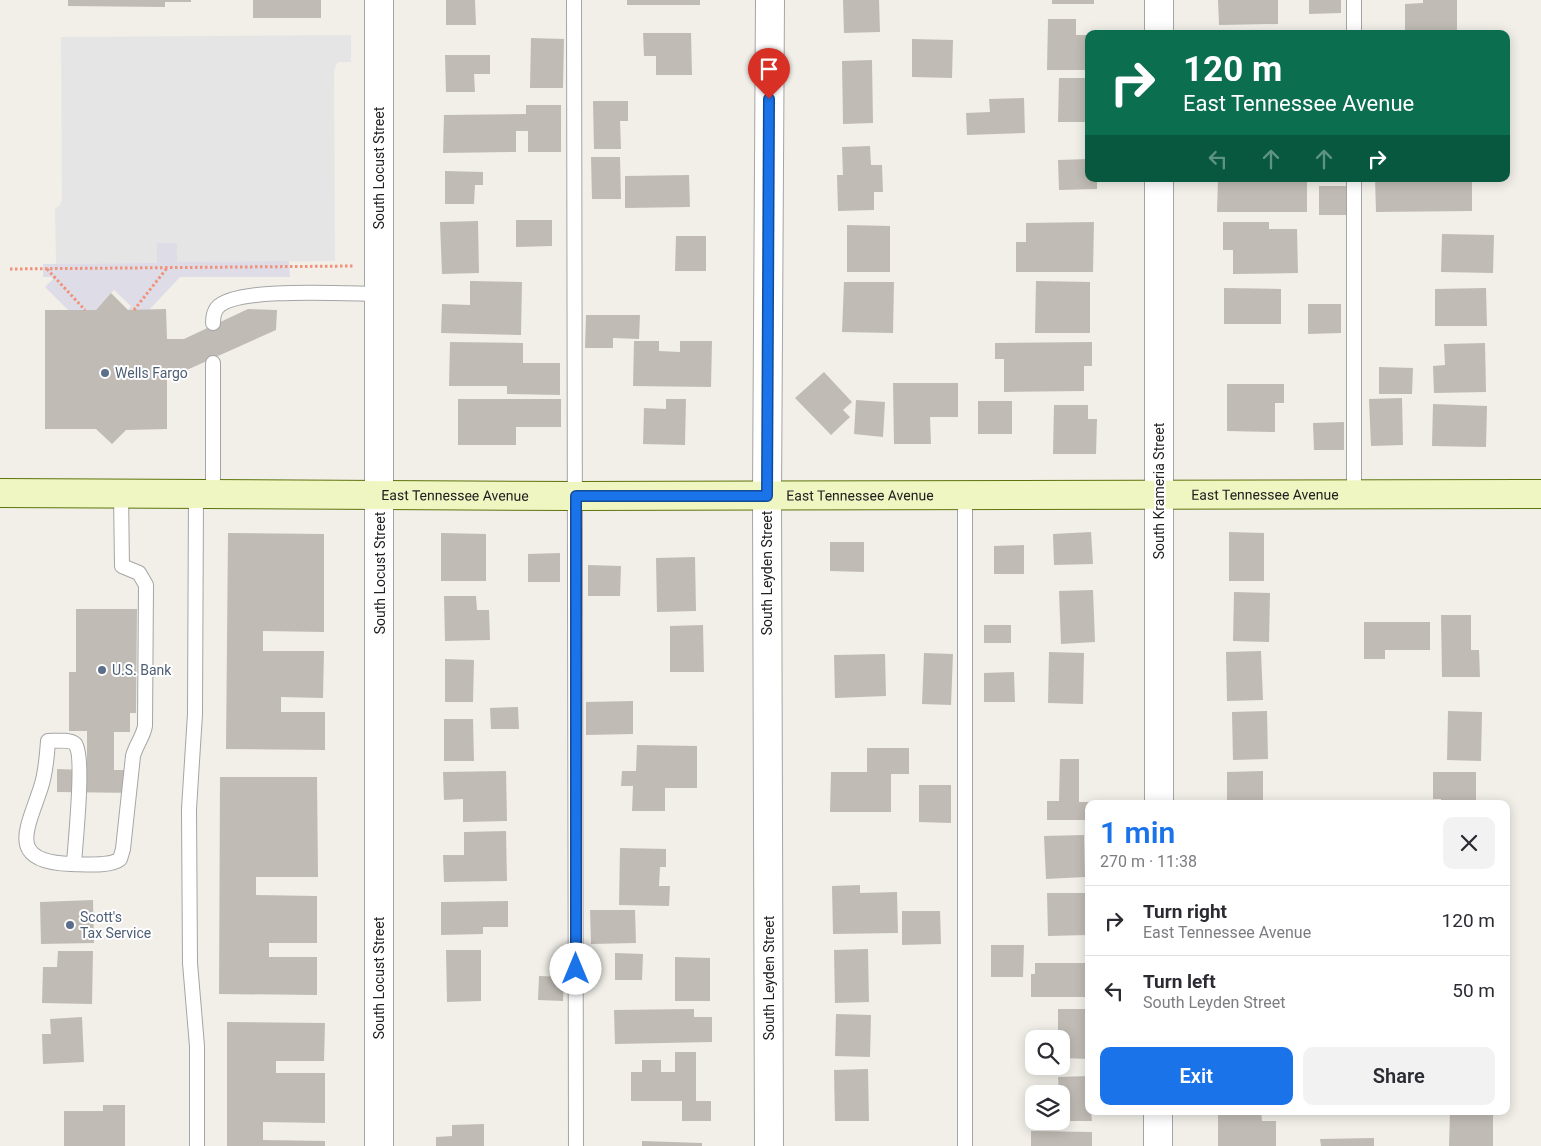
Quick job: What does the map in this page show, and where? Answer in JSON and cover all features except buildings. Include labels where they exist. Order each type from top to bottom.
[{"type":"street","name":"South Locust Street","points":[[379,0],[379,1146]]},
{"type":"street","name":"South Leyden Street","points":[[769,1146],[767,496],[770,0]]},
{"type":"street","points":[[1159,0],[1159,30]]},
{"type":"street","name":"South Krameria Street","points":[[1159,182],[1159,800]]},
{"type":"street","name":"East Tennessee Avenue","points":[[0,493],[380,496],[1541,494]]},
{"type":"street","points":[[1158,1115],[1158,1146]]},
{"type":"lane","points":[[574,0],[576,1146]]},
{"type":"lane","points":[[1354,0],[1354,30]]},
{"type":"lane","points":[[1354,182],[1354,494]]},
{"type":"lane","points":[[213,322],[217,308],[224,303],[253,295],[380,294]]},
{"type":"lane","points":[[197,1146],[197,1052],[190,963],[189,828],[213,363]]},
{"type":"lane","points":[[74,864],[79,795],[77,748],[75,743],[71,742],[48,741],[45,772],[27,826],[26,844],[28,849],[40,860],[56,863],[74,864],[110,863],[120,859],[123,850],[133,756],[145,726],[146,585],[139,573],[122,566],[121,493]]},
{"type":"lane","points":[[965,496],[965,1146]]},
{"type":"path","points":[[10,269],[354,266]]},
{"type":"path","points":[[134,310],[167,268]]},
{"type":"path","points":[[46,269],[85,310]]},
{"type":"shaded area","points":[[351,35],[351,62],[338,62],[334,71],[335,261],[177,262],[158,243],[157,263],[56,264],[55,209],[62,200],[61,37]]},
{"type":"shaded area","points":[[157,243],[177,243],[177,262],[289,261],[290,277],[180,277],[149,310],[128,310],[131,306],[114,290],[96,310],[68,310],[45,287],[53,279],[51,277],[43,277],[43,264],[157,263]]},
{"type":"place","name":"Wells Fargo","points":[[105,373]]},
{"type":"place","name":"U.S. Bank","points":[[102,670]]},
{"type":"place","name":"Scott's Tax Service","points":[[70,925]]},
{"type":"route","points":[[576,969],[576,496],[767,496],[769,99]]}]
